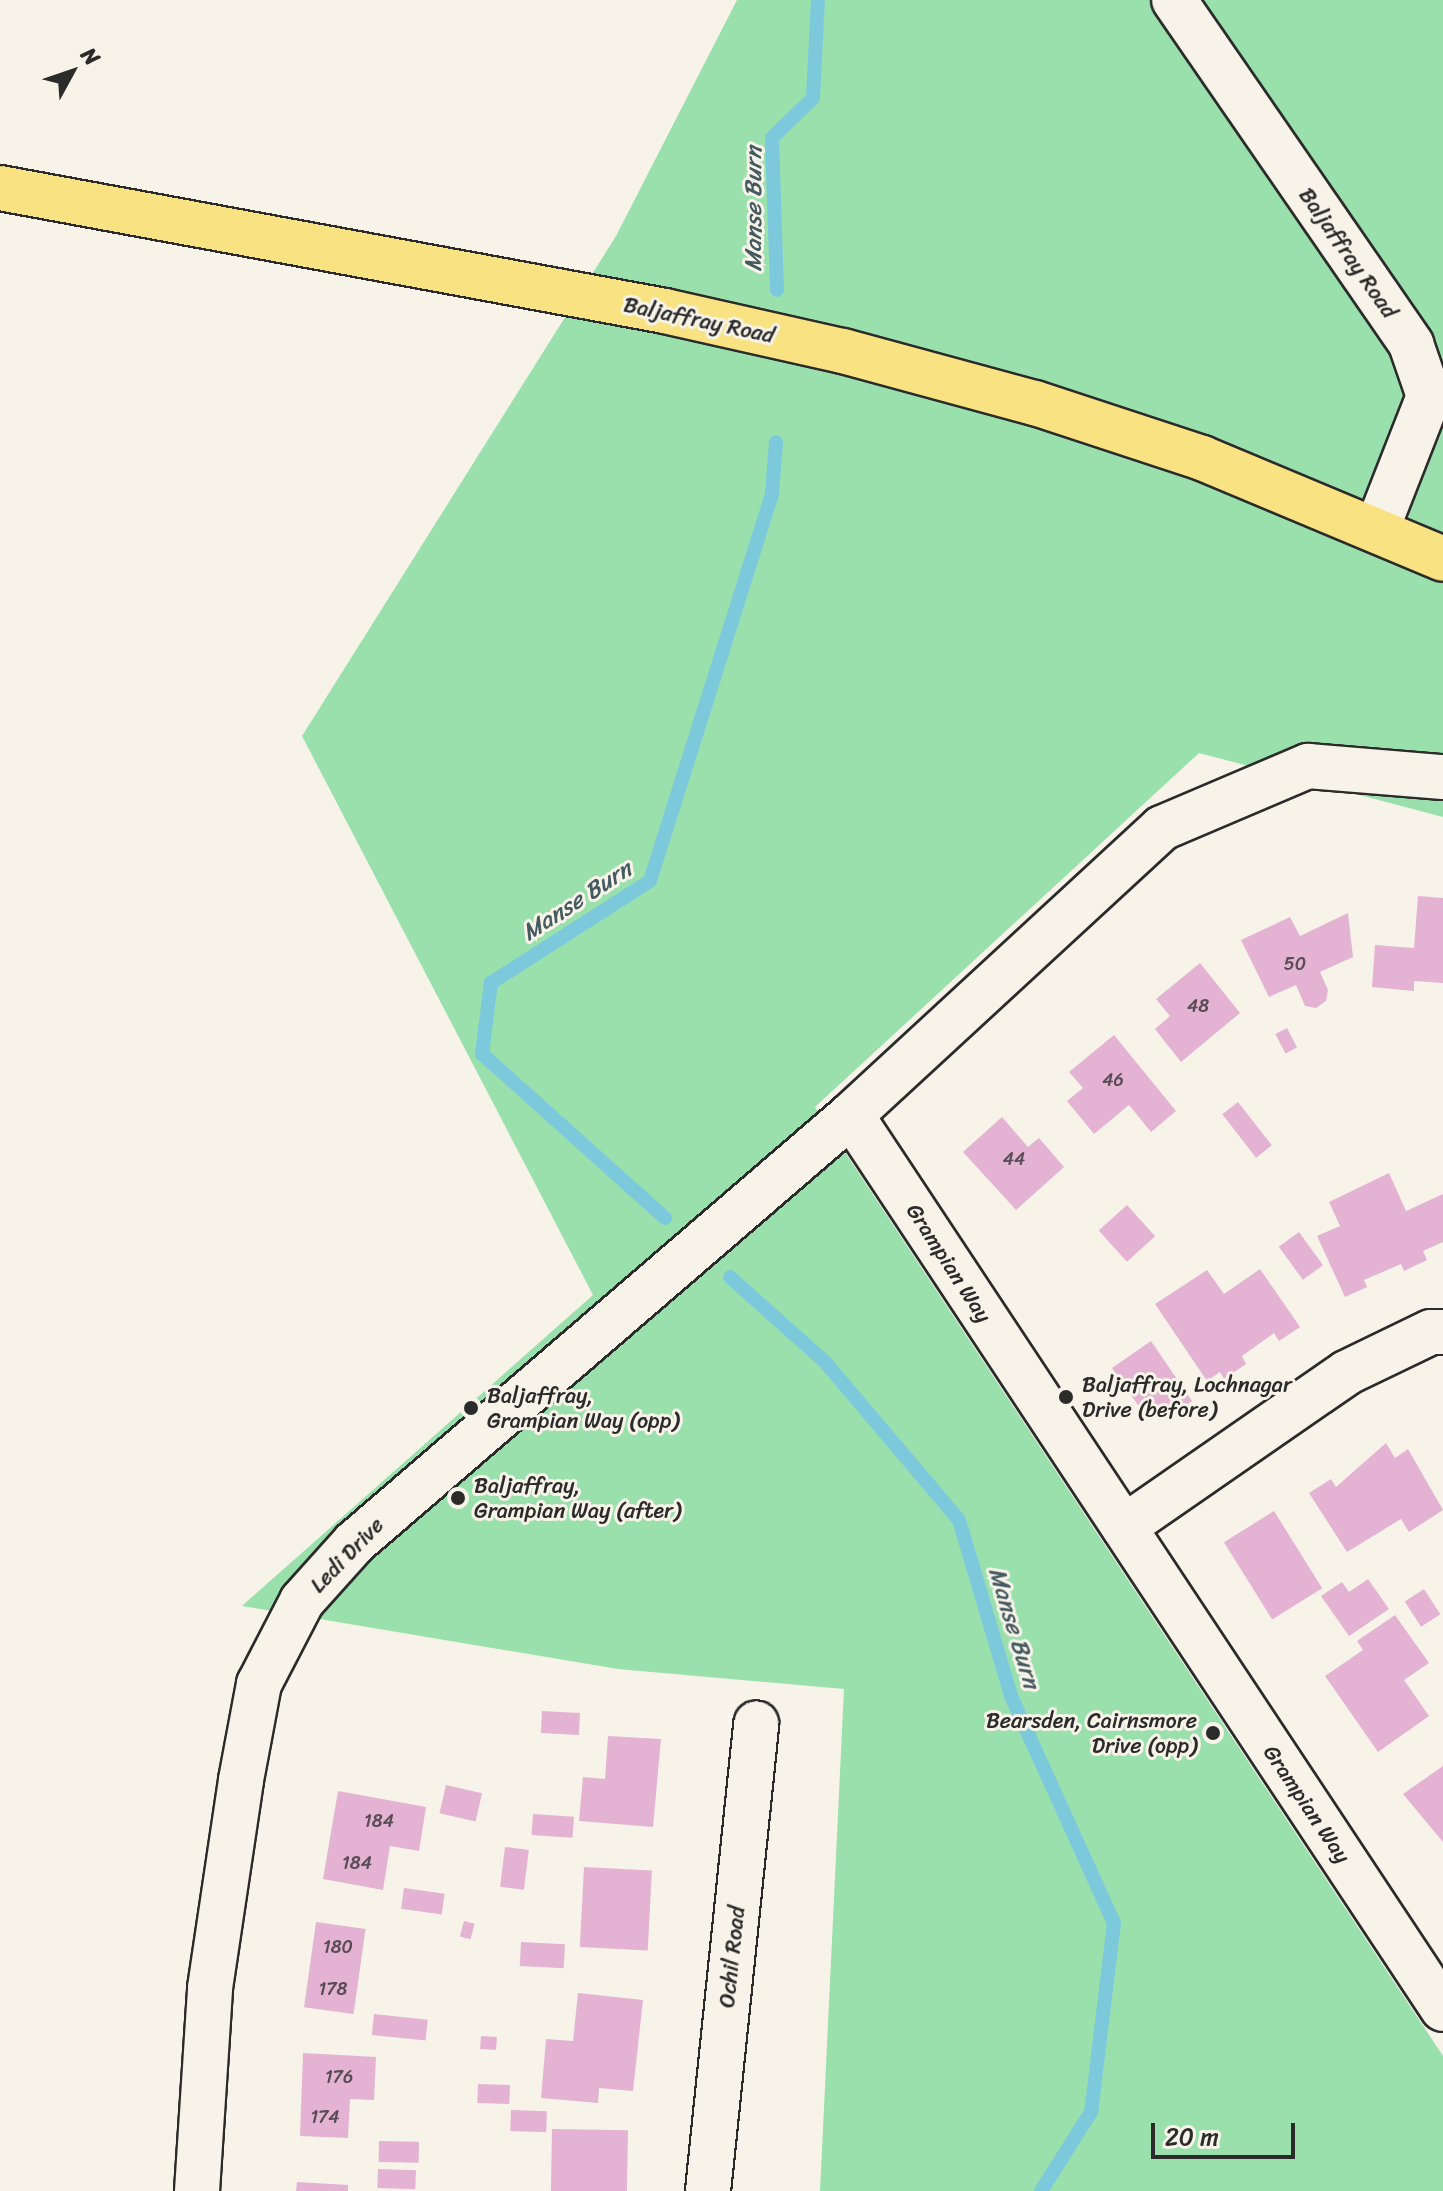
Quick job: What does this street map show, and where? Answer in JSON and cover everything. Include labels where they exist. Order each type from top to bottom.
[{"type":"main road","name":"Baljaffray Road","points":[[0,188],[665,311],[843,351],[1035,403],[1187,453],[1377,529],[1443,559]]},
{"type":"street","name":"Baljaffray Road","points":[[1174,0],[1411,344],[1436,397],[1377,529]]},
{"type":"street","points":[[851,1115],[1162,828],[1308,766],[1443,777]]},
{"type":"street","name":"Grampian Way","points":[[851,1115],[1443,2009]]},
{"type":"street","name":"Ledi Drive","points":[[197,2191],[210,1988],[241,1780],[259,1684],[302,1601],[354,1543],[851,1115]]},
{"type":"street","points":[[1124,1527],[1346,1373],[1398,1346],[1443,1332]]},
{"type":"street","name":"Ochil Road","points":[[708,2191],[756,1723]]},
{"type":"green space","points":[[737,0],[1443,0],[1443,817],[1199,753],[815,1107],[1443,2056],[1443,2191],[820,2191],[844,1689],[618,1669],[242,1606],[593,1295],[302,736],[616,236]]},
{"type":"building","points":[[1418,896],[1443,898],[1443,983],[1414,981],[1414,991],[1372,987],[1375,945],[1414,948]]},
{"type":"building","points":[[1348,913],[1353,957],[1320,972],[1328,990],[1326,1001],[1316,1008],[1305,1006],[1296,985],[1269,997],[1241,940],[1290,917],[1300,936]]},
{"type":"building","points":[[1200,963],[1240,1013],[1181,1062],[1155,1029],[1170,1016],[1156,999]]},
{"type":"building","points":[[1287,1028],[1297,1048],[1285,1054],[1275,1034]]},
{"type":"building","points":[[1114,1035],[1176,1111],[1151,1132],[1129,1105],[1094,1134],[1067,1101],[1083,1088],[1069,1072]]},
{"type":"building","points":[[1238,1102],[1272,1145],[1256,1158],[1222,1114]]},
{"type":"building","points":[[1002,1117],[1028,1147],[1039,1138],[1064,1167],[1016,1210],[963,1152]]},
{"type":"building","points":[[1389,1173],[1406,1211],[1443,1194],[1443,1242],[1423,1251],[1427,1260],[1404,1271],[1401,1264],[1364,1280],[1367,1287],[1345,1297],[1317,1236],[1340,1226],[1329,1202]]},
{"type":"building","points":[[1127,1205],[1155,1236],[1127,1262],[1099,1230]]},
{"type":"building","points":[[1299,1232],[1323,1265],[1303,1280],[1279,1247]]},
{"type":"building","points":[[1260,1269],[1300,1327],[1279,1341],[1274,1333],[1242,1356],[1246,1364],[1224,1379],[1220,1372],[1207,1381],[1155,1304],[1207,1270],[1224,1294]]},
{"type":"building","points":[[1151,1341],[1192,1401],[1171,1416],[1164,1406],[1147,1418],[1112,1368]]},
{"type":"building","points":[[1386,1443],[1395,1458],[1408,1449],[1443,1510],[1409,1532],[1401,1519],[1347,1552],[1309,1493],[1331,1479],[1336,1487]]},
{"type":"building","points":[[1274,1511],[1322,1588],[1272,1619],[1224,1542]]},
{"type":"building","points":[[1368,1579],[1389,1609],[1349,1636],[1321,1596],[1342,1582],[1349,1592]]},
{"type":"building","points":[[1424,1589],[1440,1614],[1421,1627],[1405,1602]]},
{"type":"building","points":[[1395,1615],[1429,1663],[1404,1680],[1429,1716],[1378,1752],[1325,1676],[1363,1650],[1357,1641]]},
{"type":"building","points":[[542,1711],[580,1713],[579,1735],[541,1733]]},
{"type":"building","points":[[608,1736],[661,1739],[653,1827],[579,1821],[583,1777],[605,1779]]},
{"type":"building","points":[[1443,1766],[1443,1842],[1403,1794]]},
{"type":"building","points":[[446,1785],[482,1793],[476,1822],[439,1813]]},
{"type":"building","points":[[338,1791],[426,1807],[419,1851],[390,1846],[383,1890],[323,1879]]},
{"type":"building","points":[[533,1814],[574,1817],[572,1838],[532,1835]]},
{"type":"building","points":[[505,1847],[529,1850],[524,1890],[500,1887]]},
{"type":"building","points":[[584,1867],[652,1871],[648,1950],[580,1947]]},
{"type":"building","points":[[404,1888],[445,1894],[442,1915],[401,1909]]},
{"type":"building","points":[[464,1921],[475,1924],[470,1939],[460,1936]]},
{"type":"building","points":[[316,1922],[366,1929],[354,2014],[304,2007]]},
{"type":"building","points":[[521,1942],[565,1944],[564,1968],[520,1966]]},
{"type":"building","points":[[578,1993],[643,2000],[633,2091],[599,2088],[598,2103],[541,2098],[546,2039],[573,2041]]},
{"type":"building","points":[[374,2014],[428,2020],[426,2041],[372,2035]]},
{"type":"building","points":[[481,2036],[497,2037],[496,2050],[480,2049]]},
{"type":"building","points":[[303,2053],[376,2057],[374,2100],[350,2099],[348,2138],[300,2136]]},
{"type":"building","points":[[478,2084],[510,2085],[509,2104],[477,2103]]},
{"type":"building","points":[[511,2110],[547,2111],[546,2132],[510,2131]]},
{"type":"building","points":[[552,2129],[628,2130],[627,2191],[551,2191]]},
{"type":"building","points":[[379,2141],[419,2142],[419,2163],[379,2162]]},
{"type":"building","points":[[378,2169],[416,2170],[415,2189],[377,2188]]},
{"type":"building","points":[[297,2182],[348,2185],[348,2191],[296,2191]]},
{"type":"waterway","name":"Manse Burn","points":[[777,290],[772,138],[813,98],[818,0]]},
{"type":"waterway","name":"Manse Burn","points":[[665,1218],[482,1054],[491,983],[650,881],[772,493],[776,442]]},
{"type":"waterway","name":"Manse Burn","points":[[730,1277],[825,1362],[959,1520],[1011,1696],[1114,1923],[1091,2112],[1041,2191]]},
{"type":"place","name":"Baljaffray, Lochnagar Drive (before)","points":[[1066,1397]]},
{"type":"place","name":"Baljaffray, Grampian Way (opp)","points":[[471,1408]]},
{"type":"place","name":"Baljaffray, Grampian Way (after)","points":[[458,1498]]},
{"type":"place","name":"Bearsden, Cairnsmore Drive (opp)","points":[[1213,1733]]}]
